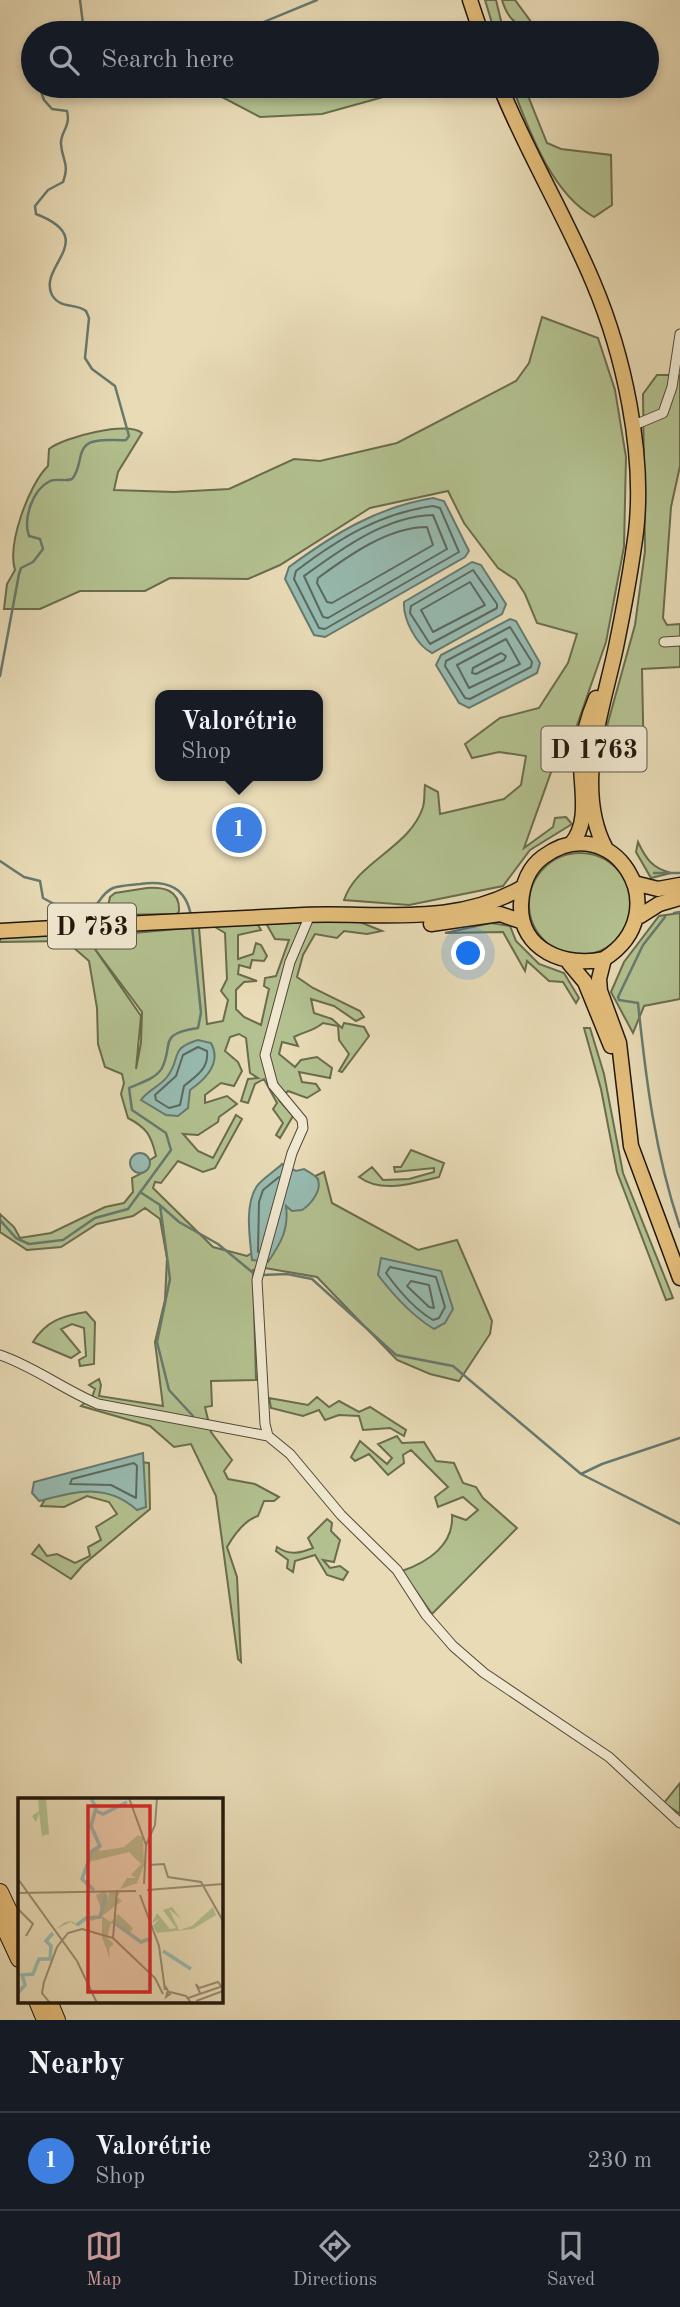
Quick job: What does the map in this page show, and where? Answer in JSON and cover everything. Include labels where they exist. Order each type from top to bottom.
[{"type":"highway","points":[[0,1892],[18,1930]]},
{"type":"highway","points":[[0,1918],[18,1957]]},
{"type":"highway","points":[[37,2002],[45,2020]]},
{"type":"highway","points":[[49,2002],[57,2020]]},
{"type":"main road","points":[[470,0],[477,21]]},
{"type":"main road","name":"D 1763","points":[[506,98],[593,282],[612,333],[632,426],[636,527],[616,648],[593,754],[595,821],[606,849]]},
{"type":"main road","name":"D 1763","points":[[570,844],[578,836],[582,817],[583,737],[616,648]]},
{"type":"main road","points":[[570,844],[589,844],[606,849],[621,859],[638,884],[640,916],[632,936],[619,950],[604,959],[586,964],[569,963],[551,956],[539,947],[523,922],[520,907],[523,887],[539,860],[552,850],[570,844]]},
{"type":"main road","points":[[638,884],[658,888],[680,885]]},
{"type":"main road","name":"D 753","points":[[0,931],[310,915],[368,916],[454,912],[496,901],[523,887]]},
{"type":"main road","points":[[640,916],[659,904],[680,898]]},
{"type":"main road","name":"D 753","points":[[368,916],[414,924],[438,924],[499,914],[523,922]]},
{"type":"main road","points":[[604,959],[599,979],[600,991],[619,1043],[628,1126]]},
{"type":"main road","points":[[569,963],[584,982],[609,1041],[636,1166],[680,1278]]},
{"type":"street","points":[[632,426],[663,413],[672,387],[680,334]]},
{"type":"street","points":[[664,642],[680,641]]},
{"type":"street","points":[[268,1436],[265,1424],[257,1280],[292,1153],[303,1128],[298,1114],[273,1084],[265,1055],[290,962],[310,915]]},
{"type":"street","points":[[0,1354],[38,1370],[79,1396],[98,1404],[268,1436],[290,1454],[341,1515],[397,1570],[426,1615],[453,1646],[484,1673],[609,1757],[680,1824]]},
{"type":"green space","points":[[485,0],[496,0],[501,21],[491,21]]},
{"type":"green space","points":[[502,0],[515,0],[530,21],[514,21],[507,13]]},
{"type":"green space","points":[[224,98],[380,98],[322,114],[260,117]]},
{"type":"green space","points":[[517,98],[529,98],[547,143],[561,149],[611,155],[612,205],[594,217],[565,193],[543,159]]},
{"type":"green space","points":[[542,317],[598,338],[615,390],[626,457],[624,547],[606,642],[576,728],[560,747],[524,848],[553,827],[555,818],[566,817],[572,824],[530,850],[503,886],[409,905],[344,900],[360,875],[396,844],[416,821],[423,807],[425,785],[438,792],[440,814],[504,799],[521,785],[526,756],[499,752],[472,758],[465,744],[500,718],[539,708],[568,663],[577,634],[537,623],[516,580],[498,568],[464,523],[448,491],[370,508],[280,565],[248,579],[170,578],[145,591],[80,591],[40,609],[4,609],[7,584],[15,570],[14,545],[21,515],[34,486],[48,466],[49,449],[96,432],[123,429],[142,433],[118,472],[114,490],[174,492],[229,489],[294,459],[320,461],[397,443],[516,381],[529,363]]},
{"type":"green space","points":[[657,375],[679,375],[680,379],[680,466],[671,507],[663,618],[667,625],[680,624],[680,667],[642,669],[644,770],[612,767],[607,726],[635,625],[645,551],[643,394]]},
{"type":"green space","points":[[638,842],[650,862],[671,873],[651,878],[636,852]]},
{"type":"green space","points":[[580,853],[600,856],[623,875],[628,884],[631,904],[628,924],[609,947],[600,952],[580,955],[560,952],[537,933],[532,924],[529,904],[532,884],[551,861],[560,856]]},
{"type":"green space","points":[[147,888],[165,889],[174,894],[179,904],[177,914],[106,915],[110,897],[115,893]]},
{"type":"green space","points":[[680,913],[680,999],[644,1006],[633,1033],[611,992],[624,962],[659,916]]},
{"type":"green space","points":[[355,920],[382,931],[367,934],[344,931],[337,938],[315,934],[303,955],[297,977],[360,1011],[364,1017],[356,1021],[334,1006],[311,999],[314,1013],[332,1019],[342,1028],[344,1023],[364,1027],[369,1036],[342,1072],[339,1071],[349,1054],[339,1040],[338,1026],[323,1023],[294,1037],[298,1046],[282,1042],[279,1054],[295,1067],[301,1060],[317,1057],[332,1068],[330,1078],[299,1072],[302,1082],[316,1084],[320,1090],[307,1098],[288,1091],[279,1100],[293,1116],[280,1138],[276,1135],[283,1123],[273,1109],[277,1103],[264,1079],[255,1084],[248,1103],[241,1101],[248,1079],[258,1078],[250,1073],[246,1038],[239,1034],[230,1037],[225,1051],[238,1062],[242,1071],[234,1086],[221,1083],[205,1095],[205,1103],[227,1096],[237,1104],[219,1117],[218,1122],[198,1135],[183,1134],[198,1151],[213,1158],[236,1115],[242,1119],[215,1168],[203,1172],[178,1161],[161,1183],[155,1182],[153,1188],[213,1247],[247,1256],[278,1236],[286,1204],[318,1179],[315,1176],[324,1172],[332,1203],[418,1250],[457,1240],[492,1321],[490,1334],[459,1381],[430,1374],[397,1360],[317,1277],[265,1268],[253,1270],[256,1380],[211,1381],[212,1406],[205,1407],[211,1432],[232,1460],[224,1471],[228,1479],[255,1484],[279,1497],[274,1501],[264,1501],[258,1516],[244,1524],[227,1547],[237,1577],[241,1662],[238,1659],[216,1496],[191,1444],[174,1447],[150,1426],[81,1406],[92,1397],[95,1389],[89,1385],[99,1379],[99,1396],[163,1406],[155,1342],[165,1300],[167,1258],[160,1219],[145,1208],[133,1216],[97,1224],[61,1247],[27,1250],[0,1232],[0,1214],[14,1227],[20,1238],[51,1233],[105,1207],[124,1203],[133,1192],[132,1178],[144,1172],[144,1164],[156,1156],[147,1133],[128,1118],[121,1094],[124,1083],[122,1074],[105,1067],[98,1044],[97,1008],[89,961],[66,941],[0,942],[0,934],[108,930],[111,933],[92,937],[199,927],[207,1024],[223,1021],[228,1000],[221,991],[227,979],[225,933],[215,927],[223,924],[258,925],[261,930],[238,935],[238,959],[253,954],[256,943],[261,945],[267,956],[264,961],[252,960],[250,968],[239,965],[238,974],[257,981],[244,982],[236,990],[236,1009],[244,1017],[261,1025],[269,989],[264,986],[265,978],[276,976],[289,940],[275,939],[267,925],[271,921]],"holes":[[[92,945],[142,1012],[141,1043],[136,1069],[141,1016]]]},
{"type":"green space","points":[[491,923],[510,926],[516,941],[539,964],[564,973],[579,998],[576,1003],[563,982],[549,981],[527,961],[525,971],[503,932],[445,933]]},
{"type":"green space","points":[[584,1028],[590,1028],[604,1074],[623,1173],[673,1298],[666,1300],[617,1172],[601,1089]]},
{"type":"green space","points":[[411,1150],[444,1163],[439,1177],[388,1186],[368,1182],[359,1177],[372,1167],[383,1180],[409,1179],[434,1172],[434,1168],[395,1172],[394,1167],[401,1167]]},
{"type":"green space","points":[[86,1312],[95,1322],[94,1364],[80,1366],[79,1360],[86,1356],[84,1328],[72,1324],[61,1329],[80,1352],[71,1358],[33,1342],[49,1324],[69,1315]]},
{"type":"green space","points":[[317,1397],[329,1407],[339,1401],[359,1412],[370,1407],[406,1430],[404,1436],[390,1428],[363,1430],[359,1416],[339,1415],[325,1420],[319,1410],[303,1416],[271,1408],[269,1398],[308,1405]]},
{"type":"green space","points":[[397,1436],[402,1443],[424,1442],[436,1461],[454,1463],[463,1483],[476,1487],[483,1498],[517,1528],[432,1614],[402,1571],[421,1563],[438,1551],[449,1535],[452,1515],[466,1520],[478,1510],[463,1497],[438,1507],[435,1497],[448,1487],[411,1450],[403,1455],[404,1463],[388,1475],[369,1454],[355,1461],[351,1457],[360,1441],[387,1464],[392,1458],[378,1444]]},
{"type":"green space","points":[[139,1462],[149,1463],[150,1509],[83,1565],[71,1579],[32,1554],[39,1545],[47,1556],[57,1554],[75,1563],[90,1556],[88,1547],[101,1540],[96,1527],[117,1514],[109,1502],[87,1496],[64,1507],[41,1506],[50,1491]]},
{"type":"green space","points":[[327,1519],[332,1523],[331,1531],[340,1540],[334,1562],[323,1560],[330,1568],[340,1566],[348,1572],[343,1580],[327,1575],[315,1555],[295,1561],[293,1572],[287,1568],[288,1560],[276,1551],[277,1547],[295,1553],[313,1548],[308,1538]]},
{"type":"green space","points":[[680,1783],[680,1814],[664,1803]]},
{"type":"water","points":[[433,498],[444,501],[469,551],[465,557],[325,637],[314,635],[285,579],[289,567],[375,515]]},
{"type":"water","points":[[472,562],[481,565],[506,604],[502,614],[432,653],[412,631],[404,602]]},
{"type":"water","points":[[510,619],[516,621],[540,663],[537,673],[469,708],[459,703],[436,665],[441,655]]},
{"type":"water","points":[[198,1040],[211,1043],[215,1057],[207,1076],[190,1090],[188,1108],[178,1116],[166,1115],[141,1100],[167,1077],[179,1051]]},
{"type":"water","points":[[140,1153],[147,1156],[150,1163],[147,1170],[140,1173],[133,1170],[130,1163],[133,1156]]},
{"type":"water","points":[[282,1164],[296,1171],[304,1169],[316,1177],[319,1184],[317,1193],[302,1210],[292,1211],[286,1206],[283,1236],[277,1248],[268,1262],[252,1260],[250,1203],[259,1183]]},
{"type":"water","points":[[381,1258],[441,1271],[453,1309],[445,1323],[434,1329],[403,1305],[378,1275]]},
{"type":"water","points":[[143,1453],[146,1507],[137,1510],[125,1501],[102,1492],[78,1493],[39,1501],[32,1493],[34,1482]]},
{"type":"waterway","points":[[80,0],[83,21]]},
{"type":"waterway","points":[[266,21],[317,0]]},
{"type":"waterway","points":[[0,676],[21,568],[33,562],[43,549],[40,539],[29,536],[27,529],[28,514],[34,498],[50,481],[72,479],[87,445],[101,440],[126,440],[129,436],[115,386],[92,369],[85,358],[89,318],[86,311],[59,302],[52,295],[52,274],[66,243],[64,233],[55,223],[36,214],[35,206],[48,190],[63,182],[66,166],[61,140],[68,117],[67,111],[52,109],[43,98]]},
{"type":"waterway","points":[[0,861],[24,877],[40,881],[43,898],[76,916],[96,906],[113,888],[150,883],[167,885],[180,892],[191,916]]},
{"type":"waterway","points":[[654,873],[680,873]]},
{"type":"waterway","points":[[674,913],[680,912]]},
{"type":"waterway","points":[[665,917],[643,945],[618,997],[619,1000],[638,1003],[658,1144],[680,1227]]},
{"type":"waterway","points":[[0,1220],[16,1238],[29,1244],[63,1240],[95,1218],[128,1209],[171,1150],[166,1133],[132,1110],[129,1088],[159,1072],[172,1037],[185,1030],[198,1028],[201,1013],[192,926]]},
{"type":"waterway","points":[[140,1192],[160,1205],[170,1279],[157,1342],[169,1390],[193,1416]]},
{"type":"waterway","points":[[161,1206],[179,1222],[218,1244],[252,1272]]},
{"type":"waterway","points":[[262,1275],[287,1274],[312,1279],[396,1355],[453,1366],[581,1474],[602,1464],[680,1438]]},
{"type":"waterway","points":[[581,1474],[680,1524]]},
{"type":"place","name":"Valorétrie","points":[[239,830]]}]
